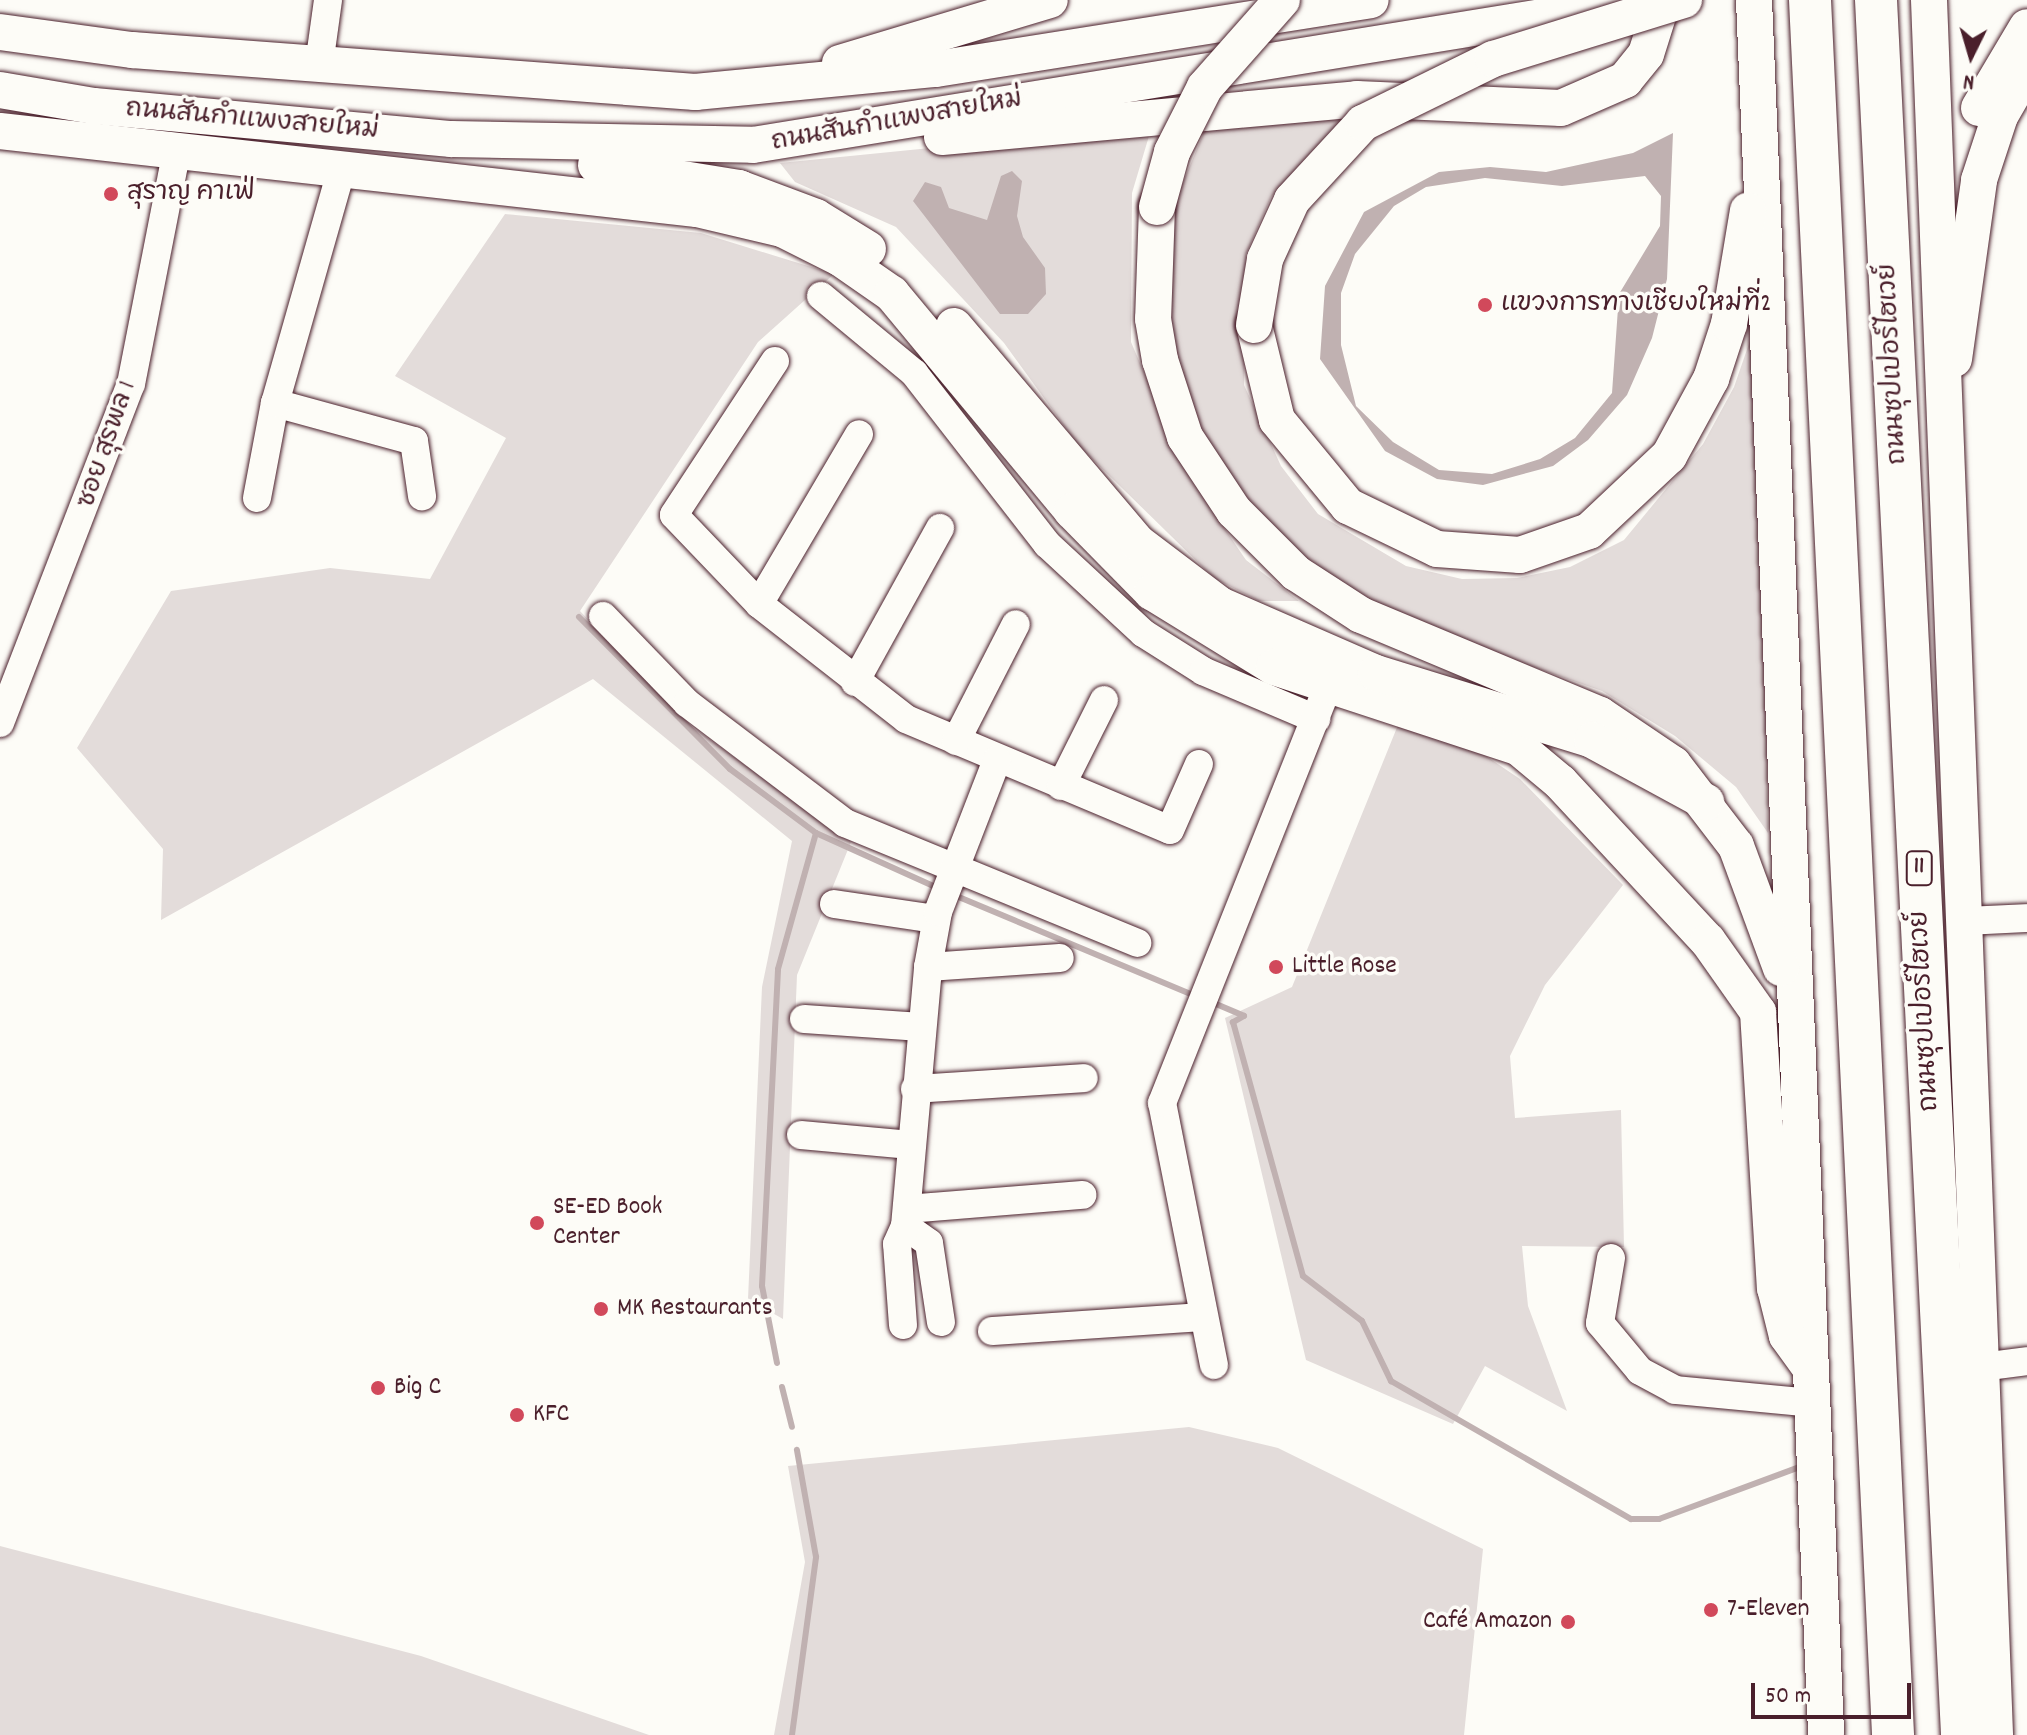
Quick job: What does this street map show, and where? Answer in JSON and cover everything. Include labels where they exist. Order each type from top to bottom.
[{"type":"highway","points":[[1810,0],[1893,1735]]},
{"type":"highway","name":"ถนนซุปเปอร์ไฮเวย์","points":[[1876,0],[1962,1735]]},
{"type":"main road","points":[[751,90],[1050,0]]},
{"type":"main road","points":[[1282,0],[1205,87],[1172,152],[1157,207],[1153,319],[1171,398],[1206,473],[1262,543],[1329,596],[1396,633],[1548,693],[1642,739],[1706,802],[1736,846],[1780,959],[1802,1132]]},
{"type":"main road","name":"ถนนสันกำแพงสายใหม่","points":[[0,32],[319,65],[613,90],[751,90],[1040,53],[1371,0]]},
{"type":"main road","name":"ถนนสันกำแพงสายใหม่","points":[[0,90],[94,106],[451,139],[796,142],[1046,96],[1646,0]]},
{"type":"main road","points":[[796,142],[914,139],[1357,99],[1561,108],[1625,80],[1646,54],[1663,0]]},
{"type":"main road","points":[[1684,0],[1493,59],[1363,123],[1292,200],[1265,259],[1254,325],[1277,420],[1327,488],[1359,513],[1404,538],[1473,555],[1520,555],[1581,536],[1669,456],[1711,379],[1729,324],[1748,211],[1758,69]]},
{"type":"main road","points":[[1754,0],[1826,1735]]},
{"type":"main road","points":[[1929,0],[1941,430],[1964,921],[1995,1735]]},
{"type":"main road","points":[[1936,283],[1971,129],[2006,52],[2027,27]]},
{"type":"main road","points":[[1941,430],[1979,180],[2000,116],[2027,69]]},
{"type":"main road","points":[[94,106],[164,153]]},
{"type":"main road","points":[[0,131],[164,153],[697,209],[782,229],[840,258],[919,323],[1072,511],[1152,592],[1232,647],[1328,685],[1518,747],[1560,782],[1733,971],[1758,1012],[1767,1072],[1775,1288],[1787,1336],[1812,1386]]},
{"type":"main road","points":[[451,139],[700,179],[816,217],[879,256],[949,319],[1137,542],[1220,605],[1361,668],[1592,740],[1706,802]]},
{"type":"street","points":[[319,65],[328,0]]},
{"type":"street","name":"ซอย สุรพล 1","points":[[0,723],[131,384],[164,153]]},
{"type":"street","points":[[257,498],[275,403],[341,171]]},
{"type":"street","points":[[821,296],[894,352],[1047,544],[1120,613],[1203,671],[1316,719]]},
{"type":"street","points":[[894,352],[919,323]]},
{"type":"street","points":[[775,361],[674,515],[759,604],[906,719],[997,760],[1170,830],[1199,764]]},
{"type":"street","points":[[275,403],[414,441],[422,496]]},
{"type":"street","points":[[759,604],[859,434]]},
{"type":"street","points":[[855,682],[940,528]]},
{"type":"street","points":[[603,616],[687,703],[845,823],[951,876],[1137,943]]},
{"type":"street","points":[[956,741],[1016,624]]},
{"type":"street","points":[[1214,1365],[1163,1113],[1195,1019],[1328,685]]},
{"type":"street","points":[[1061,786],[1104,700]]},
{"type":"street","points":[[903,1325],[897,1244],[906,1217],[928,967],[937,916],[997,760]]},
{"type":"street","points":[[834,904],[937,916]]},
{"type":"street","points":[[1964,921],[2027,918]]},
{"type":"street","points":[[928,967],[1060,958]]},
{"type":"street","points":[[804,1019],[922,1027]]},
{"type":"street","points":[[915,1089],[1084,1078]]},
{"type":"street","points":[[801,1135],[911,1145]]},
{"type":"street","points":[[906,1217],[1082,1195]]},
{"type":"street","points":[[906,1217],[929,1243],[941,1322]]},
{"type":"street","points":[[1611,1258],[1600,1323],[1640,1371],[1675,1390],[1812,1386]]},
{"type":"street","points":[[992,1331],[1204,1317]]},
{"type":"street","points":[[1981,1367],[2027,1361]]},
{"type":"shaded area","points":[[1344,117],[1271,197],[1246,254],[1244,385],[1281,466],[1318,514],[1406,566],[1462,579],[1517,578],[1570,567],[1624,540],[1703,444],[1734,387],[1760,312],[1768,833],[1736,787],[1675,736],[1602,691],[1405,622],[1281,545],[1206,446],[1163,319],[1174,204],[1209,120]]},
{"type":"shaded area","points":[[1152,126],[1132,193],[1131,342],[1188,475],[1246,560],[1299,601],[1259,601],[1214,578],[1078,445],[1004,343],[896,227],[795,182],[780,163]]},
{"type":"shaded area","points":[[1673,133],[1667,279],[1652,338],[1627,395],[1588,440],[1553,466],[1483,485],[1437,479],[1385,451],[1320,359],[1325,286],[1364,212],[1439,172],[1490,167],[1546,172],[1633,153]],"holes":[[[1645,176],[1661,196],[1660,226],[1619,294],[1612,393],[1575,438],[1540,459],[1492,474],[1439,470],[1393,442],[1356,406],[1341,345],[1341,293],[1355,254],[1394,206],[1426,187],[1485,178],[1562,186]]]},
{"type":"shaded area","points":[[1012,171],[1022,181],[1017,216],[1023,237],[1045,268],[1046,294],[1028,314],[1000,314],[913,201],[925,182],[941,187],[949,208],[987,220],[1001,176]]},
{"type":"shaded area","points":[[505,214],[701,233],[834,274],[758,342],[580,611],[680,718],[851,842],[797,975],[783,1319],[748,1299],[762,987],[792,841],[593,679],[161,920],[163,849],[77,748],[171,591],[330,568],[430,579],[506,438],[395,376]]},
{"type":"shaded area","points":[[1400,720],[1480,752],[1520,779],[1623,885],[1545,985],[1510,1056],[1515,1118],[1621,1110],[1624,1247],[1522,1246],[1528,1306],[1567,1411],[1485,1366],[1453,1424],[1306,1360],[1225,1018],[1292,987]]},
{"type":"shaded area","points":[[1189,1427],[1278,1448],[1483,1549],[1464,1735],[774,1735],[805,1562],[788,1466]]},
{"type":"shaded area","points":[[0,1546],[421,1656],[649,1735],[0,1735]]},
{"type":"waterway","points":[[579,617],[730,769],[816,833],[940,889]]},
{"type":"waterway","points":[[777,1363],[762,1286],[778,969],[816,833]]},
{"type":"waterway","points":[[954,895],[1195,996]]},
{"type":"waterway","points":[[1209,1001],[1244,1016],[1233,1022],[1303,1276],[1362,1321],[1391,1381],[1631,1519],[1659,1519],[1802,1466]]},
{"type":"waterway","points":[[782,1387],[792,1427]]},
{"type":"waterway","points":[[792,1735],[816,1557],[797,1450]]},
{"type":"place","name":"สุราญ คาเฟ่","points":[[111,194]]},
{"type":"place","name":"แขวงการทางเชียงใหม่ที่2","points":[[1485,305]]},
{"type":"place","name":"Little Rose","points":[[1276,967]]},
{"type":"place","name":"SE-ED Book Center","points":[[537,1223]]},
{"type":"place","name":"MK Restaurants","points":[[601,1309]]},
{"type":"place","name":"Big C","points":[[378,1388]]},
{"type":"place","name":"KFC","points":[[517,1415]]},
{"type":"place","name":"7-Eleven","points":[[1711,1610]]},
{"type":"place","name":"Café Amazon","points":[[1568,1622]]}]
